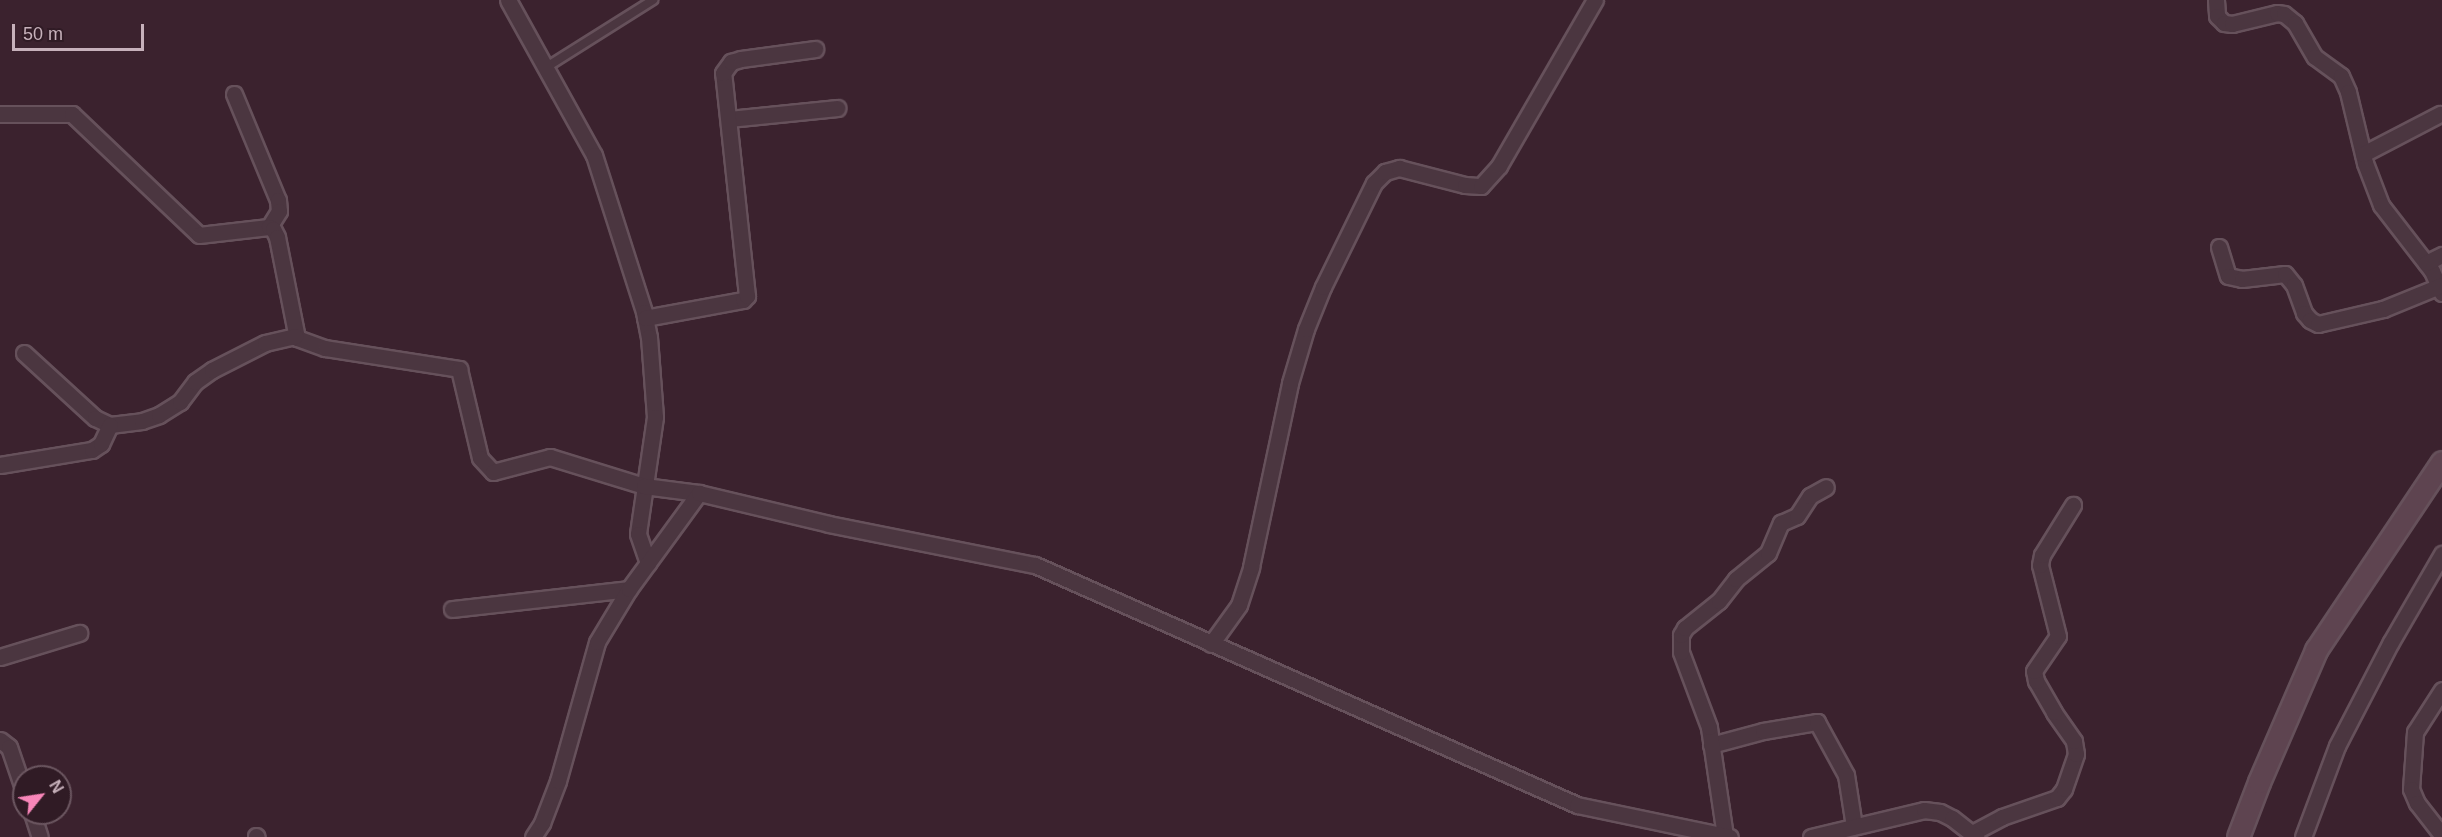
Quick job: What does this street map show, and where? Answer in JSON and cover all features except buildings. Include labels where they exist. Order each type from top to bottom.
[{"type":"main road","points":[[2238,837],[2263,771],[2316,650],[2441,470]]},
{"type":"street","points":[[508,0],[594,155],[645,318],[655,405],[638,534],[648,563]]},
{"type":"street","points":[[1211,644],[1239,605],[1251,567],[1290,383],[1306,329],[1323,287],[1374,183],[1385,172],[1399,168],[1465,185],[1481,186],[1499,166],[1595,0]]},
{"type":"street","points":[[2216,0],[2217,16],[2224,23],[2232,24],[2277,13],[2284,15],[2295,23],[2311,53],[2335,71],[2345,84],[2363,154],[2381,205],[2426,263],[2441,288],[2383,309],[2319,324],[2304,313],[2294,285],[2285,274],[2242,279],[2228,276],[2219,247]]},
{"type":"street","points":[[645,318],[742,300],[747,296],[723,73],[731,62],[815,49]]},
{"type":"street","points":[[0,114],[72,114],[198,235],[269,227],[278,214],[278,200],[234,94]]},
{"type":"street","points":[[729,119],[837,108]]},
{"type":"street","points":[[2363,154],[2440,114]]},
{"type":"street","points":[[269,227],[277,237],[295,336],[299,340],[325,348],[459,369],[480,458],[493,472],[550,457],[644,486],[699,494],[829,524],[1035,565],[1577,805],[1730,837]]},
{"type":"street","points":[[2426,263],[2442,255]]},
{"type":"street","points":[[24,353],[95,418],[110,425],[142,421],[159,415],[180,402],[195,382],[212,370],[265,343],[295,336]]},
{"type":"street","points":[[0,465],[92,450],[101,444],[110,425]]},
{"type":"street","points":[[1725,836],[1703,708],[1681,652],[1681,635],[1685,628],[1719,601],[1736,579],[1768,553],[1781,523],[1797,516],[1809,496],[1826,486]]},
{"type":"street","points":[[533,837],[542,823],[558,781],[591,655],[628,589],[699,494]]},
{"type":"street","points":[[1811,837],[1924,810],[1940,812],[1952,818],[1974,835],[2002,817],[2057,798],[2064,789],[2076,754],[2074,741],[2048,702],[2034,671],[2058,636],[2040,566],[2042,555],[2073,505]]},
{"type":"street","points":[[2303,837],[2337,746],[2442,554]]},
{"type":"street","points":[[452,609],[628,589]]},
{"type":"street","points":[[0,657],[79,633]]},
{"type":"street","points":[[2442,690],[2415,732],[2411,789],[2417,802],[2442,835]]},
{"type":"street","points":[[1711,745],[1763,730],[1817,722],[1846,775],[1854,826]]},
{"type":"street","points":[[0,740],[9,747],[15,765]]},
{"type":"lane","points":[[546,69],[653,0]]}]
